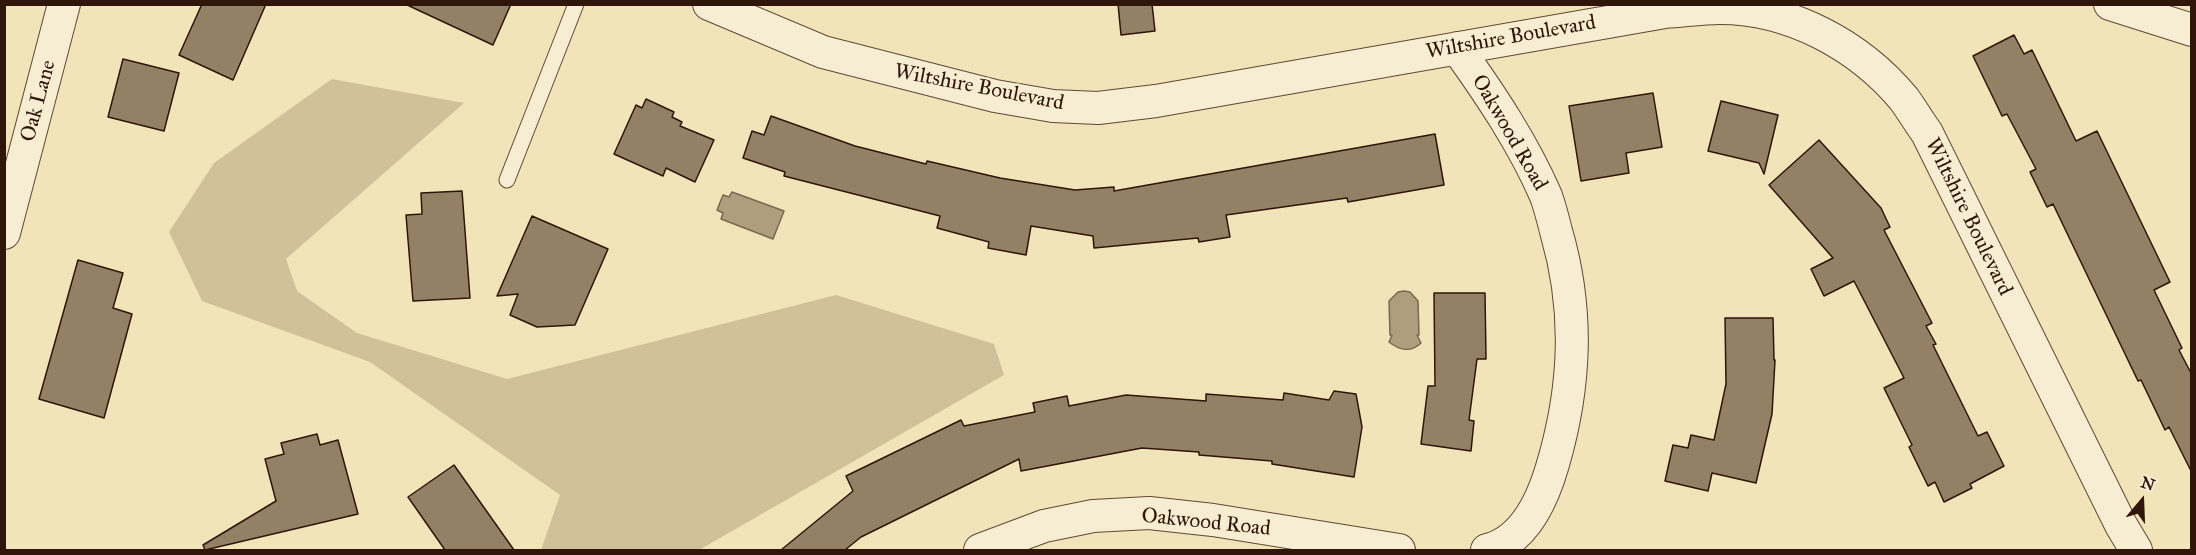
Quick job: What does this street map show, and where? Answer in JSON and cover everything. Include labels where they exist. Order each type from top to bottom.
[{"type":"street","name":"Oak Lane","points":[[4,233],[13,167],[64,4]]},
{"type":"street","name":"Wiltshire Boulevard","points":[[709,4],[823,52],[875,67],[995,96],[1053,106],[1098,108],[1156,101],[1665,12],[1721,8],[1768,14],[1811,28],[1846,47],[1879,74],[1904,99],[1927,133],[2121,525],[2136,550]]},
{"type":"street","points":[[2114,5],[2192,30]]},
{"type":"street","name":"Oakwood Road","points":[[1457,48],[1521,145],[1546,197],[1563,255],[1572,311],[1572,372],[1561,437],[1549,479],[1540,502],[1527,523],[1511,537],[1487,550]]},
{"type":"street","name":"Oakwood Road","points":[[980,550],[1044,526],[1094,516],[1149,513],[1214,520],[1399,550]]},
{"type":"lane","points":[[507,180],[576,4]]},
{"type":"shaded area","points":[[332,79],[464,103],[286,259],[297,291],[357,333],[507,379],[836,295],[994,344],[1004,375],[699,550],[541,550],[560,495],[370,362],[202,301],[169,232],[214,163]]},
{"type":"shaded area","points":[[732,192],[784,211],[773,239],[721,219],[723,213],[717,210],[723,195],[729,197]]},
{"type":"shaded area","points":[[1398,292],[1410,292],[1418,301],[1419,335],[1417,335],[1421,343],[1409,349],[1397,347],[1389,342],[1392,335],[1390,335],[1389,301]]},
{"type":"building","points":[[202,4],[266,4],[233,80],[179,55]]},
{"type":"building","points":[[405,4],[511,4],[493,45]]},
{"type":"building","points":[[1118,4],[1152,4],[1155,31],[1121,35]]},
{"type":"building","points":[[2014,35],[2024,54],[2032,50],[2076,141],[2097,131],[2170,282],[2154,290],[2182,348],[2179,350],[2192,375],[2192,473],[2169,427],[2165,430],[2141,380],[2138,381],[2053,204],[2047,207],[2030,172],[2036,169],[2007,114],[2002,116],[1973,56]]},
{"type":"building","points":[[123,59],[179,73],[164,131],[108,117]]},
{"type":"building","points":[[1653,93],[1662,147],[1626,153],[1629,173],[1581,181],[1569,106]]},
{"type":"building","points":[[646,99],[674,112],[672,117],[682,122],[680,126],[714,140],[695,182],[666,168],[663,176],[614,154],[636,105],[642,108]]},
{"type":"building","points":[[1721,101],[1778,115],[1764,174],[1759,163],[1708,151]]},
{"type":"building","points":[[771,116],[855,146],[926,164],[927,161],[1000,178],[1075,190],[1114,187],[1114,191],[1435,134],[1444,185],[1348,202],[1347,198],[1226,215],[1230,237],[1199,242],[1198,238],[1094,248],[1093,236],[1031,226],[1026,255],[988,248],[989,242],[937,228],[940,216],[784,176],[785,172],[743,158],[752,131],[764,135]]},
{"type":"building","points":[[1819,140],[1881,208],[1890,227],[1884,230],[1932,323],[1926,326],[1936,344],[1933,345],[1978,436],[1987,432],[2004,466],[1970,484],[1972,488],[1944,502],[1935,482],[1928,486],[1909,447],[1912,445],[1884,388],[1904,378],[1854,281],[1824,296],[1811,269],[1833,258],[1769,185]]},
{"type":"building","points":[[462,191],[470,298],[413,301],[406,215],[422,214],[421,193]]},
{"type":"building","points":[[532,216],[608,249],[575,325],[537,327],[510,315],[518,294],[497,296]]},
{"type":"building","points":[[78,260],[123,273],[113,308],[132,314],[104,418],[39,399]]},
{"type":"building","points":[[1434,293],[1485,293],[1486,359],[1477,359],[1469,420],[1474,421],[1471,451],[1421,444],[1428,386],[1435,386]]},
{"type":"building","points":[[1725,318],[1773,318],[1775,360],[1772,414],[1756,483],[1712,473],[1708,491],[1665,481],[1673,445],[1688,448],[1691,435],[1714,440],[1726,384]]},
{"type":"building","points":[[1334,391],[1356,394],[1362,427],[1354,477],[1272,464],[1272,461],[1142,448],[1021,471],[1019,459],[861,537],[845,550],[781,550],[853,491],[846,476],[961,420],[964,426],[1035,412],[1033,403],[1067,396],[1069,406],[1126,395],[1206,401],[1206,394],[1283,400],[1284,393],[1329,400]]},
{"type":"building","points":[[317,434],[320,445],[338,440],[358,514],[205,550],[203,545],[276,501],[265,459],[284,454],[281,443]]},
{"type":"building","points":[[454,465],[514,550],[445,550],[408,497]]}]
